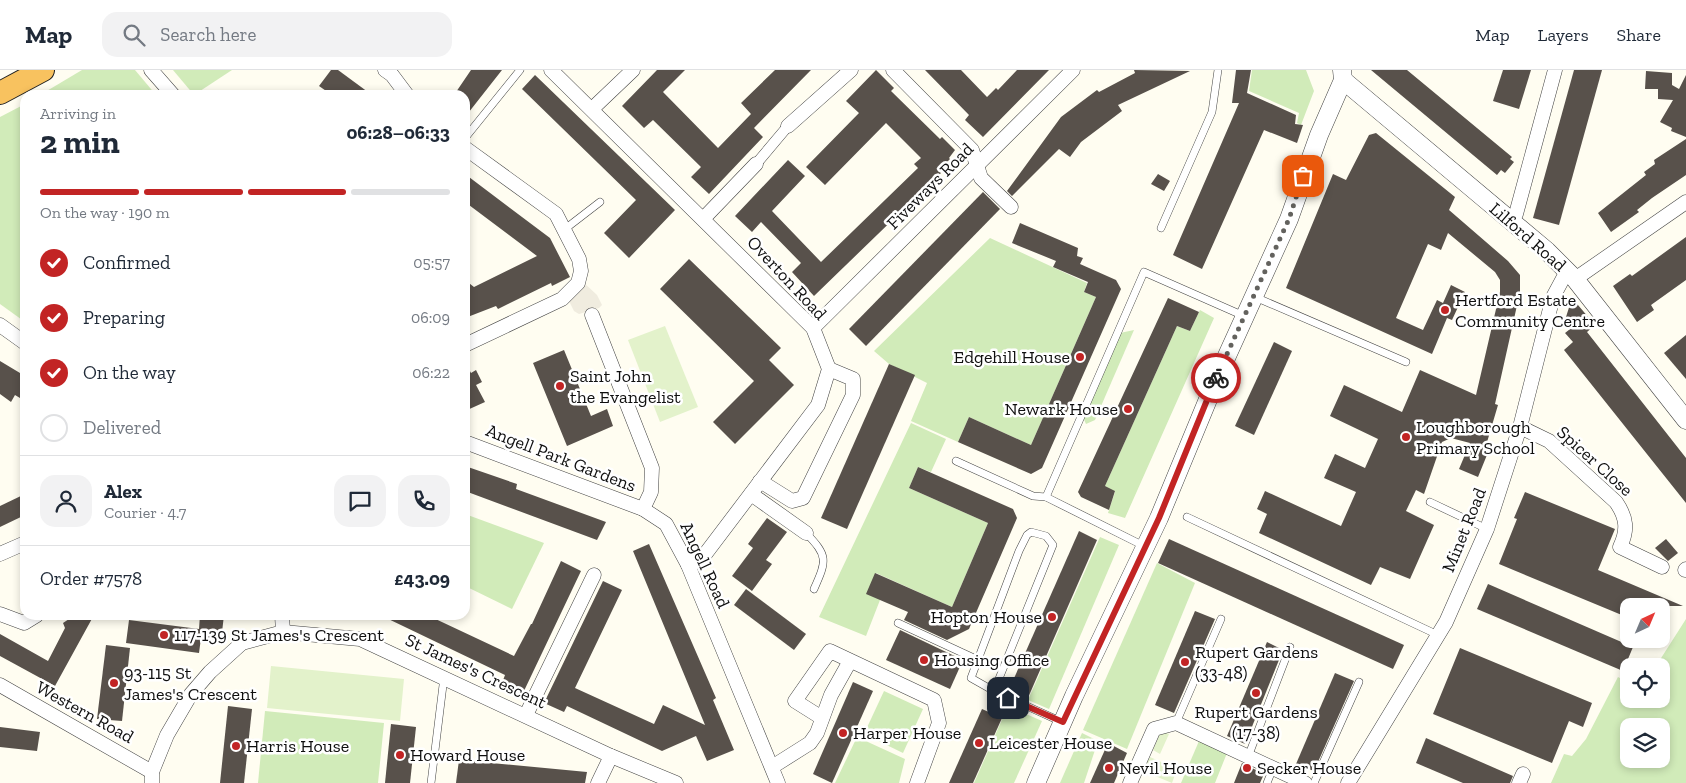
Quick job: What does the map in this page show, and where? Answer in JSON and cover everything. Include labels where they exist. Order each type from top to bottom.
[{"type":"highway","points":[[0,93],[43,70]]},
{"type":"street","points":[[151,70],[169,90]]},
{"type":"street","name":"Overton Road","points":[[551,70],[704,218],[813,328],[829,369]]},
{"type":"street","points":[[592,109],[633,70]]},
{"type":"street","points":[[704,218],[756,164],[788,126],[851,70]]},
{"type":"street","points":[[893,70],[972,150],[982,178],[1011,207]]},
{"type":"street","name":"Fiveways Road","points":[[813,328],[1073,70]]},
{"type":"street","points":[[1511,221],[1516,214],[1555,70]]},
{"type":"street","points":[[391,72],[404,90]]},
{"type":"street","points":[[1036,783],[1144,546],[1159,518],[1244,316],[1289,219],[1342,75]]},
{"type":"street","name":"Lilford Road","points":[[1342,75],[1571,275],[1686,420]]},
{"type":"street","points":[[470,152],[556,214],[579,259],[581,271],[578,283],[562,299],[470,343]]},
{"type":"street","points":[[1571,275],[1686,202]]},
{"type":"street","name":"Minet Road","points":[[1348,783],[1446,622],[1487,529],[1520,427],[1553,297],[1571,275]]},
{"type":"street","points":[[592,315],[652,468],[651,492],[643,509]]},
{"type":"street","points":[[0,325],[20,339]]},
{"type":"street","points":[[688,565],[703,557],[760,481],[818,405],[829,369],[853,379],[853,395],[803,498],[792,501],[760,481]]},
{"type":"street","name":"Spicer Close","points":[[1520,427],[1549,441],[1616,502],[1624,514],[1627,533],[1620,547],[1662,568]]},
{"type":"street","name":"Angell Park Gardens","points":[[470,444],[643,509]]},
{"type":"street","points":[[751,494],[806,532]]},
{"type":"street","name":"Angell Road","points":[[643,509],[666,524],[688,565],[778,783]]},
{"type":"street","points":[[0,554],[20,545]]},
{"type":"street","points":[[526,715],[594,575]]},
{"type":"street","points":[[0,614],[24,623],[29,620]]},
{"type":"street","points":[[282,620],[283,632]]},
{"type":"street","name":"St James's Crescent","points":[[152,777],[167,734],[182,708],[210,672],[242,643],[283,632],[360,638],[611,756],[676,783]]},
{"type":"street","points":[[822,718],[795,701],[830,651],[934,700],[939,723],[917,783]]},
{"type":"street","points":[[772,767],[810,743],[831,696],[850,661]]},
{"type":"street","name":"Western Road","points":[[0,685],[152,777]]},
{"type":"street","points":[[1130,783],[1154,729],[1176,723],[1305,783]]},
{"type":"street","points":[[598,783],[611,756]]},
{"type":"lane","points":[[470,132],[520,70]]},
{"type":"lane","points":[[1161,228],[1212,112],[1218,70]]},
{"type":"lane","points":[[565,229],[600,202]]},
{"type":"lane","points":[[1046,497],[1144,272],[1244,316]]},
{"type":"lane","points":[[1253,296],[1406,362]]},
{"type":"lane","points":[[956,461],[1033,496],[1046,497],[1144,546]]},
{"type":"lane","points":[[1430,502],[1487,529]]},
{"type":"lane","points":[[1187,517],[1438,635]]},
{"type":"lane","points":[[806,532],[824,554],[825,564],[814,589]]},
{"type":"lane","points":[[994,691],[1053,545],[1046,536],[1038,532],[1027,535],[971,678],[994,691],[1063,722]]},
{"type":"lane","points":[[1176,723],[1221,619]]},
{"type":"lane","points":[[898,623],[978,660]]},
{"type":"lane","points":[[1248,757],[1290,648]]},
{"type":"lane","points":[[431,783],[444,676]]},
{"type":"lane","points":[[1314,783],[1359,682]]},
{"type":"lane","points":[[1266,783],[1272,768]]},
{"type":"green space","points":[[82,70],[135,70],[152,90],[48,90]]},
{"type":"green space","points":[[173,70],[232,70],[202,90],[190,90]]},
{"type":"green space","points":[[1252,70],[1306,70],[1314,91],[1301,125],[1297,123],[1299,113],[1249,91]]},
{"type":"green space","points":[[20,107],[20,318],[0,304],[0,117]]},
{"type":"green space","points":[[990,238],[1087,283],[1084,292],[1096,297],[1031,445],[969,417],[958,442],[911,421],[927,383],[889,364],[874,351]]},
{"type":"green space","points":[[1200,310],[1214,318],[1125,518],[1108,513],[1115,492],[1105,486],[1177,326],[1190,331]]},
{"type":"green space","points":[[665,326],[698,407],[660,422],[628,340]]},
{"type":"green space","points":[[1134,330],[1095,420],[1086,424],[1082,415],[1120,333]]},
{"type":"green space","points":[[911,423],[946,439],[931,472],[918,467],[909,488],[988,523],[952,607],[876,573],[880,600],[866,636],[819,617]]},
{"type":"green space","points":[[470,516],[544,543],[512,609],[470,588]]},
{"type":"green space","points":[[1100,537],[1119,545],[1049,709],[1028,700]]},
{"type":"green space","points":[[1157,563],[1195,583],[1127,749],[1083,730]]},
{"type":"green space","points":[[1686,619],[1686,783],[1551,783],[1564,754],[1572,756],[1586,739],[1618,677],[1620,678],[1620,708],[1670,708],[1670,658],[1661,658],[1667,648],[1670,648],[1670,644]]},
{"type":"green space","points":[[271,666],[404,679],[400,721],[267,708]]},
{"type":"green space","points":[[884,691],[923,709],[903,753],[864,734]]},
{"type":"green space","points":[[1008,706],[1042,721],[1014,783],[974,783]]},
{"type":"green space","points":[[265,711],[384,723],[378,783],[258,783]]},
{"type":"green space","points":[[1161,731],[1169,734],[1160,754],[1153,750]]},
{"type":"green space","points":[[1082,733],[1098,741],[1084,783],[1060,783]]},
{"type":"green space","points":[[857,737],[905,759],[899,783],[835,783]]},
{"type":"green space","points":[[1199,741],[1227,753],[1215,783],[1181,783]]},
{"type":"green space","points":[[1150,757],[1177,769],[1172,783],[1143,771]]},
{"type":"shaded area","points":[[583,282],[597,295],[602,305],[599,308],[579,314],[574,311],[569,301]]},
{"type":"building","points":[[331,70],[338,70],[365,90],[325,90],[319,86]]},
{"type":"building","points":[[471,70],[502,70],[470,111],[470,90],[457,90]]},
{"type":"building","points":[[657,70],[685,70],[663,92],[718,148],[751,114],[741,103],[775,70],[811,70],[754,128],[763,137],[709,194],[691,177],[701,167],[653,120],[644,128],[622,106]]},
{"type":"building","points":[[876,70],[894,88],[891,91],[940,139],[942,137],[955,150],[950,159],[938,171],[941,173],[814,296],[792,272],[801,263],[761,222],[752,232],[735,216],[788,160],[805,176],[772,211],[821,262],[918,168],[914,164],[921,158],[886,123],[825,185],[806,167],[859,113],[846,101]]},
{"type":"building","points":[[925,70],[961,70],[987,97],[996,88],[998,90],[1017,70],[1049,70],[983,137],[965,120],[969,115]]},
{"type":"building","points":[[1134,70],[1190,71],[1118,105],[1122,111],[1081,142],[1070,157],[1059,149],[1012,196],[1007,191],[1061,117],[1097,90],[1099,92],[1135,73]]},
{"type":"building","points":[[1236,70],[1251,70],[1247,93],[1296,115],[1295,124],[1303,125],[1297,143],[1264,130],[1202,269],[1173,255],[1239,103],[1232,103]]},
{"type":"building","points":[[1371,70],[1407,70],[1512,157],[1510,159],[1514,162],[1505,173],[1501,170],[1497,175]]},
{"type":"building","points":[[1503,70],[1531,70],[1519,109],[1493,101]]},
{"type":"building","points":[[1574,70],[1602,70],[1559,225],[1533,218]]},
{"type":"building","points":[[1646,71],[1672,73],[1672,85],[1679,89],[1686,75],[1686,137],[1671,131],[1672,128],[1660,122],[1673,100],[1658,99],[1658,89],[1645,89]]},
{"type":"building","points":[[535,75],[675,210],[629,258],[604,233],[636,200],[522,89]]},
{"type":"building","points":[[1376,133],[1455,197],[1449,210],[1508,261],[1520,275],[1520,292],[1495,404],[1498,405],[1485,449],[1489,450],[1478,477],[1459,469],[1470,443],[1451,438],[1442,442],[1424,494],[1416,490],[1406,511],[1434,525],[1410,579],[1380,567],[1371,585],[1259,533],[1267,514],[1257,509],[1265,491],[1341,526],[1356,492],[1324,478],[1335,454],[1365,468],[1378,439],[1330,416],[1344,385],[1402,412],[1420,370],[1476,395],[1500,292],[1500,280],[1495,272],[1448,233],[1441,250],[1428,244],[1396,318],[1423,330],[1437,300],[1443,303],[1451,285],[1465,292],[1452,320],[1447,318],[1432,354],[1286,288],[1333,174],[1346,180],[1369,135]]},
{"type":"building","points":[[1686,139],[1686,175],[1652,198],[1637,210],[1639,212],[1611,232],[1598,213],[1646,175],[1644,172],[1655,164],[1654,160]]},
{"type":"building","points":[[1158,174],[1170,181],[1164,191],[1151,184]]},
{"type":"building","points":[[470,178],[550,238],[570,277],[552,286],[551,283],[498,309],[496,306],[470,316],[470,284],[474,287],[537,256],[470,206]]},
{"type":"building","points":[[983,192],[1000,209],[866,346],[849,329]]},
{"type":"building","name":"Edgehill House","points":[[1020,223],[1078,248],[1077,256],[1083,258],[1080,264],[1116,280],[1121,289],[1042,468],[1031,474],[958,442],[969,417],[1031,445],[1096,297],[1084,292],[1088,282],[1053,267],[1056,261],[1012,243]]},
{"type":"building","points":[[1686,237],[1686,280],[1651,305],[1654,310],[1637,322],[1613,286],[1630,274],[1632,276]]},
{"type":"building","points":[[689,259],[781,348],[769,360],[794,385],[735,444],[713,422],[754,381],[660,289]]},
{"type":"building","name":"Newark House","points":[[1168,298],[1199,312],[1190,331],[1177,326],[1105,486],[1115,491],[1109,510],[1081,497],[1078,492]]},
{"type":"building","points":[[1572,298],[1595,325],[1587,332],[1686,458],[1686,503],[1564,350],[1573,342],[1565,333],[1574,326],[1566,317]]},
{"type":"building","points":[[1686,335],[1686,379],[1664,353]]},
{"type":"building","points":[[1274,342],[1292,351],[1254,435],[1235,426]]},
{"type":"building","name":"Saint John the Evangelist","points":[[564,350],[591,416],[607,409],[613,426],[567,446],[533,363]]},
{"type":"building","points":[[0,361],[20,373],[20,398],[15,395],[11,402],[0,394]]},
{"type":"building","points":[[889,364],[915,375],[847,529],[821,518]]},
{"type":"building","points":[[476,370],[482,382],[476,385],[485,402],[470,409],[470,371],[471,373]]},
{"type":"building","points":[[918,467],[1013,509],[1017,518],[969,629],[947,640],[904,620],[908,612],[866,594],[875,573],[952,607],[988,523],[909,488]]},
{"type":"building","points":[[470,468],[517,484],[516,489],[606,522],[597,540],[470,493]]},
{"type":"building","points":[[1525,492],[1615,529],[1598,570],[1664,598],[1620,598],[1620,614],[1499,564],[1517,519],[1514,518]]},
{"type":"building","points":[[20,496],[20,517],[0,527],[0,506]]},
{"type":"building","points":[[767,518],[787,532],[766,560],[772,564],[752,591],[732,576],[753,548],[748,544]]},
{"type":"building","name":"Hopton House","points":[[1079,531],[1097,540],[1027,700],[1008,692]]},
{"type":"building","points":[[1169,539],[1404,645],[1393,669],[1158,563]]},
{"type":"building","points":[[1666,539],[1678,553],[1668,561],[1655,548]]},
{"type":"building","points":[[649,544],[716,698],[713,700],[734,750],[707,761],[696,736],[662,751],[567,706],[564,712],[544,703],[603,581],[622,590],[575,688],[654,724],[663,705],[705,725],[633,551]]},
{"type":"building","points":[[561,561],[581,571],[523,693],[502,683],[505,675],[390,620],[438,620],[514,656],[532,624]]},
{"type":"building","points":[[1488,584],[1620,641],[1620,648],[1633,648],[1628,658],[1620,658],[1620,670],[1477,609]]},
{"type":"building","points":[[746,589],[806,634],[794,650],[734,605]]},
{"type":"building","points":[[1670,600],[1683,606],[1670,606]]},
{"type":"building","name":"Rupert Gardens (33-48)","points":[[1195,611],[1215,619],[1174,713],[1155,705]]},
{"type":"building","points":[[68,620],[91,620],[55,686],[0,656],[0,634],[48,661],[65,628],[63,623]]},
{"type":"building","name":"117-139 St James's Crescent","points":[[129,620],[199,629],[200,620],[223,620],[221,641],[201,638],[199,653],[126,643]]},
{"type":"building","name":"Housing Office","points":[[900,630],[963,660],[950,689],[886,660]]},
{"type":"building","name":"Rupert Gardens (17-38)","points":[[1267,642],[1283,650],[1245,744],[1227,736]]},
{"type":"building","name":"93-115 St James's Crescent","points":[[106,645],[130,648],[122,721],[97,719]]},
{"type":"building","points":[[1460,648],[1592,703],[1583,727],[1569,721],[1552,763],[1433,714]]},
{"type":"building","points":[[1335,673],[1354,681],[1314,771],[1296,764]]},
{"type":"building","name":"Harper House","points":[[853,682],[873,691],[832,783],[813,774]]},
{"type":"building","name":"Harris House","points":[[228,706],[252,709],[244,783],[220,783]]},
{"type":"building","name":"Leicester House","points":[[982,709],[1002,718],[973,783],[949,783]]},
{"type":"building","name":"Howard House","points":[[391,724],[416,727],[410,783],[385,783]]},
{"type":"building","points":[[0,727],[40,732],[37,751],[0,747]]},
{"type":"building","points":[[1426,738],[1513,776],[1510,783],[1463,783],[1416,763]]},
{"type":"building","name":"Nevil House","points":[[1108,743],[1127,753],[1114,783],[1090,783]]},
{"type":"building","points":[[459,760],[587,772],[585,783],[456,783]]},
{"type":"building","name":"Secker House","points":[[1242,763],[1264,774],[1260,783],[1234,783]]},
{"type":"way so far","points":[[1216,378],[1289,219],[1303,176]]},
{"type":"place","name":"Hertford Estate Community Centre","points":[[1445,310]]},
{"type":"place","name":"Edgehill House","points":[[1080,357]]},
{"type":"place","name":"Saint John the Evangelist","points":[[560,386]]},
{"type":"place","name":"Newark House","points":[[1128,409]]},
{"type":"place","name":"Loughborough Primary School","points":[[1406,437]]},
{"type":"place","name":"Hopton House","points":[[1052,617]]},
{"type":"place","name":"117-139 St James's Crescent","points":[[164,635]]},
{"type":"place","name":"Housing Office","points":[[924,660]]},
{"type":"place","name":"Rupert Gardens (33-48)","points":[[1185,662]]},
{"type":"place","name":"93-115 St James's Crescent","points":[[114,683]]},
{"type":"place","name":"Rupert Gardens (17-38)","points":[[1256,693]]},
{"type":"place","name":"Harper House","points":[[843,733]]},
{"type":"place","name":"Leicester House","points":[[979,743]]},
{"type":"place","name":"Harris House","points":[[236,746]]},
{"type":"place","name":"Howard House","points":[[400,755]]},
{"type":"place","name":"Nevil House","points":[[1109,768]]},
{"type":"place","name":"Secker House","points":[[1247,768]]},
{"type":"route","points":[[1008,698],[1063,722],[1144,546],[1159,518],[1216,378]]}]
